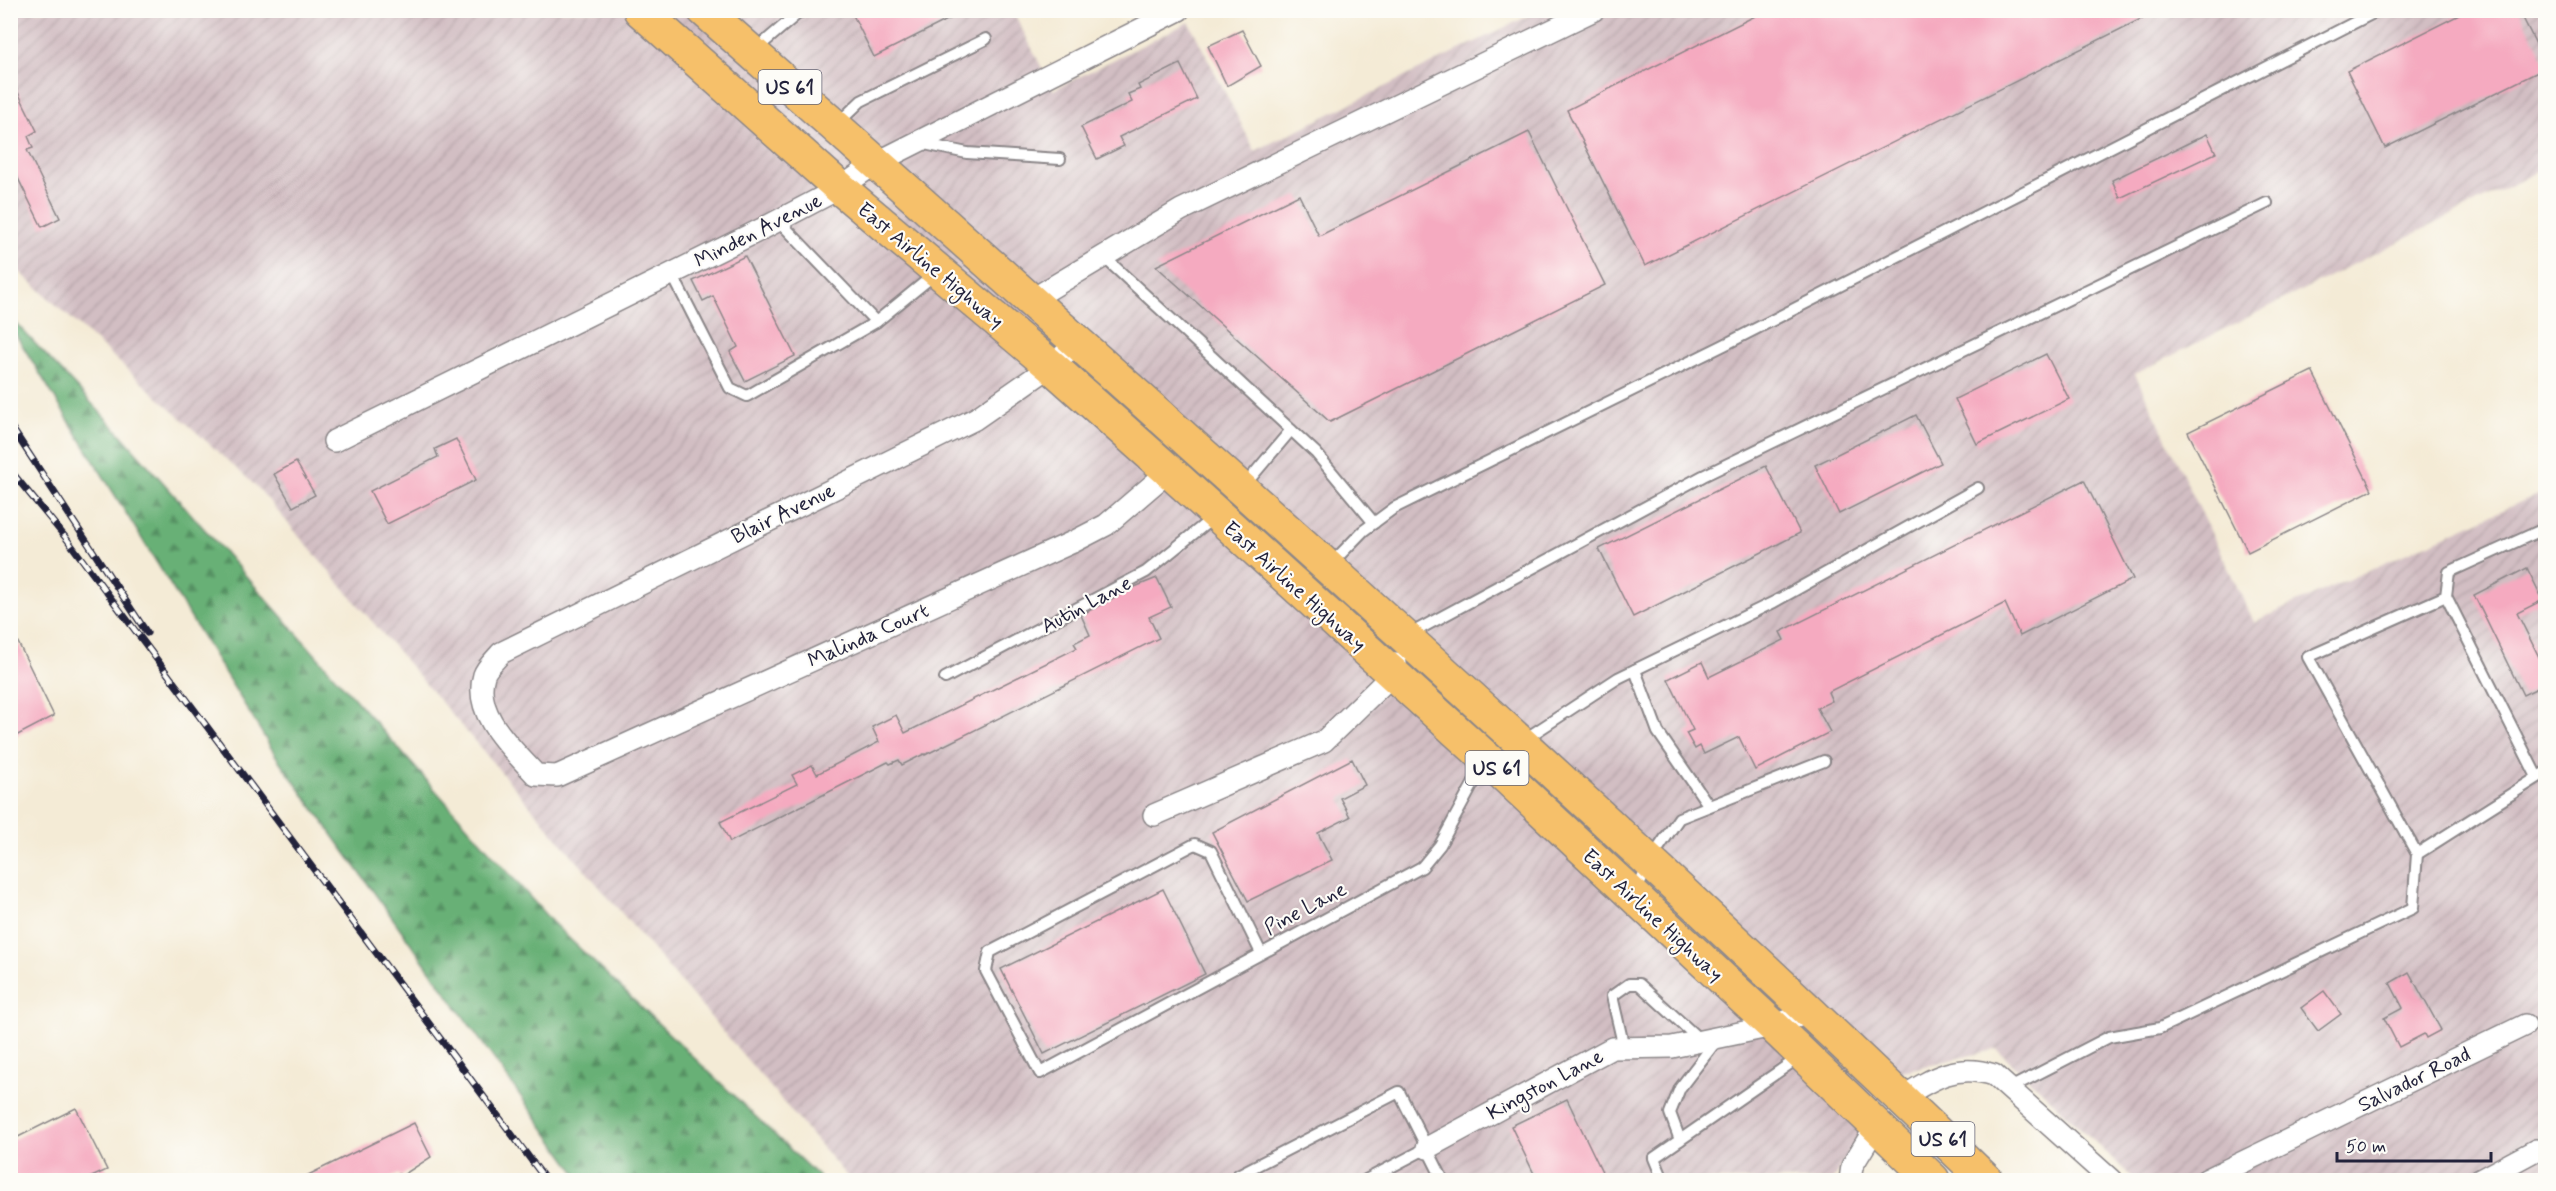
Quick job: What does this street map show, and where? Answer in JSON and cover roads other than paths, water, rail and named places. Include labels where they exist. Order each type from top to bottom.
[{"type":"highway","name":"East Airline Highway","points":[[640,10],[840,188],[1051,366],[1169,471],[1487,759],[1773,1026],[1933,1180]]},
{"type":"highway","name":"East Airline Highway","points":[[704,10],[1078,342],[1521,741],[1986,1180]]},
{"type":"street","name":"Minden Avenue","points":[[334,441],[778,220],[840,188],[876,163],[1179,10]]},
{"type":"street","points":[[1031,300],[1181,210],[1594,10]]},
{"type":"street","name":"Blair Avenue","points":[[553,776],[536,775],[495,728],[483,701],[484,674],[501,653],[975,419],[1051,366],[1078,342]]},
{"type":"street","name":"Malinda Court","points":[[553,776],[1075,541],[1106,525],[1169,471]]},
{"type":"street","points":[[1154,815],[1324,741],[1393,674],[1404,637]]},
{"type":"street","name":"Kingston Lane","points":[[1427,1148],[1612,1048],[1672,1047],[1773,1026],[1810,1012]]},
{"type":"street","name":"Salvador Road","points":[[2206,1180],[2525,1024]]},
{"type":"street","points":[[1900,1098],[1930,1080],[1969,1069],[1994,1075],[2111,1180]]},
{"type":"street","points":[[1850,1180],[1852,1166],[1877,1125]]},
{"type":"street","points":[[2480,1180],[2536,1150]]},
{"type":"lane","points":[[1327,568],[1363,531],[1394,508],[1724,345],[2379,10]]},
{"type":"lane","points":[[752,53],[800,11]]},
{"type":"lane","points":[[835,126],[861,101],[986,39]]},
{"type":"lane","points":[[917,142],[967,153],[1060,159]]},
{"type":"lane","points":[[1404,637],[1703,476],[2267,203]]},
{"type":"lane","points":[[778,220],[876,322]]},
{"type":"lane","points":[[1104,256],[1329,467],[1374,523]]},
{"type":"lane","points":[[672,274],[730,388],[747,396],[876,322],[939,271]]},
{"type":"lane","points":[[1241,490],[1291,430]]},
{"type":"lane","points":[[1521,741],[1618,678],[1774,602],[1978,488]]},
{"type":"lane","name":"Autin Lane","points":[[945,678],[1146,572],[1216,515]]},
{"type":"lane","points":[[2417,854],[2541,775],[2446,596],[2449,572],[2546,528]]},
{"type":"lane","points":[[2010,1088],[2109,1037],[2160,1028],[2413,908],[2417,854],[2308,657],[2446,596]]},
{"type":"lane","points":[[1635,670],[1658,732],[1709,806]]},
{"type":"lane","name":"Pine Lane","points":[[1261,953],[1211,851],[1195,844],[990,952],[986,972],[1040,1073],[1422,867],[1440,845],[1487,759]]},
{"type":"lane","points":[[1634,898],[1649,862],[1679,818],[1824,761]]},
{"type":"lane","points":[[1624,1048],[1612,996],[1629,984],[1639,984],[1711,1039],[1680,1088],[1670,1113],[1680,1140]]},
{"type":"lane","points":[[1664,1180],[1654,1158],[1803,1055]]},
{"type":"lane","points":[[1238,1175],[1399,1092],[1443,1180]]},
{"type":"lane","points":[[1366,1180],[1427,1148]]},
{"type":"railway","points":[[10,425],[147,633]]},
{"type":"railway","points":[[10,470],[66,538],[546,1180]]}]
